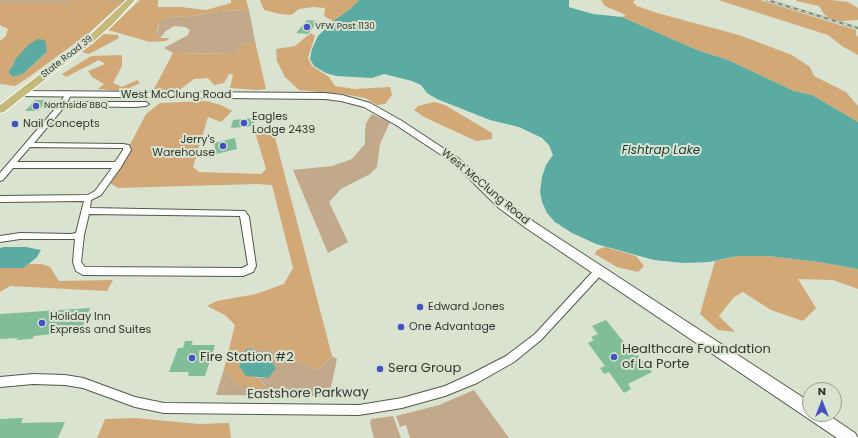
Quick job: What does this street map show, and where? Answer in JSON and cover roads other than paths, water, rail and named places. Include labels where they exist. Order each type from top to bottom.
[{"type":"main road","name":"State Road 39","points":[[0,110],[91,39],[131,0]]},
{"type":"street","name":"West McClung Road","points":[[20,94],[69,93],[325,96],[355,101],[376,109],[463,167],[514,214],[802,406]]},
{"type":"street","points":[[0,178],[13,165],[63,104],[69,93]]},
{"type":"street","points":[[63,104],[146,104]]},
{"type":"street","points":[[0,199],[88,198],[98,194],[127,150],[127,147],[29,145]]},
{"type":"street","points":[[13,165],[118,165]]},
{"type":"street","points":[[85,211],[242,213],[245,217],[252,266],[250,269],[243,272],[83,271],[79,268],[77,262],[80,235],[85,211],[88,198]]},
{"type":"street","points":[[0,239],[20,236],[71,238],[80,235]]},
{"type":"street","name":"Eastshore Parkway","points":[[0,382],[33,379],[65,380],[83,383],[135,402],[164,408],[359,410],[402,403],[445,391],[474,379],[510,359],[538,336],[599,271]]},
{"type":"street","points":[[826,422],[850,438]]},
{"type":"water","name":"Fishtrap Lake","points":[[359,0],[569,0],[569,7],[593,14],[622,17],[697,50],[728,60],[794,91],[812,95],[858,122],[858,269],[819,262],[768,256],[737,256],[709,262],[684,263],[654,260],[596,244],[572,233],[555,222],[547,213],[542,202],[540,192],[542,177],[546,165],[553,155],[549,145],[542,138],[519,127],[490,120],[437,99],[427,93],[421,85],[412,81],[384,74],[372,78],[336,76],[326,73],[314,66],[310,59],[312,49],[318,36],[333,21],[349,10]]},
{"type":"water","points":[[38,39],[45,40],[47,52],[23,74],[13,77],[8,72],[15,60],[28,45]]},
{"type":"water","points":[[26,247],[41,250],[37,257],[24,268],[0,268],[0,248]]},
{"type":"water","points":[[246,349],[251,349],[268,357],[276,368],[268,378],[246,376],[239,366]]},
{"type":"railway","points":[[767,0],[858,28]]},
{"type":"place","name":"VFW Post 1130","points":[[307,27]]},
{"type":"place","name":"Northside BBQ","points":[[36,106]]},
{"type":"place","name":"Eagles Lodge 2439","points":[[244,123]]},
{"type":"place","name":"Nail Concepts","points":[[15,124]]},
{"type":"place","name":"Jerry's Warehouse","points":[[223,146]]},
{"type":"place","name":"Edward Jones","points":[[420,307]]},
{"type":"place","name":"Holiday Inn Express and Suites","points":[[42,323]]},
{"type":"place","name":"One Advantage","points":[[401,327]]},
{"type":"place","name":"Healthcare Foundation of La Porte","points":[[614,357]]},
{"type":"place","name":"Fire Station #2","points":[[192,358]]},
{"type":"place","name":"Sera Group","points":[[380,369]]}]
